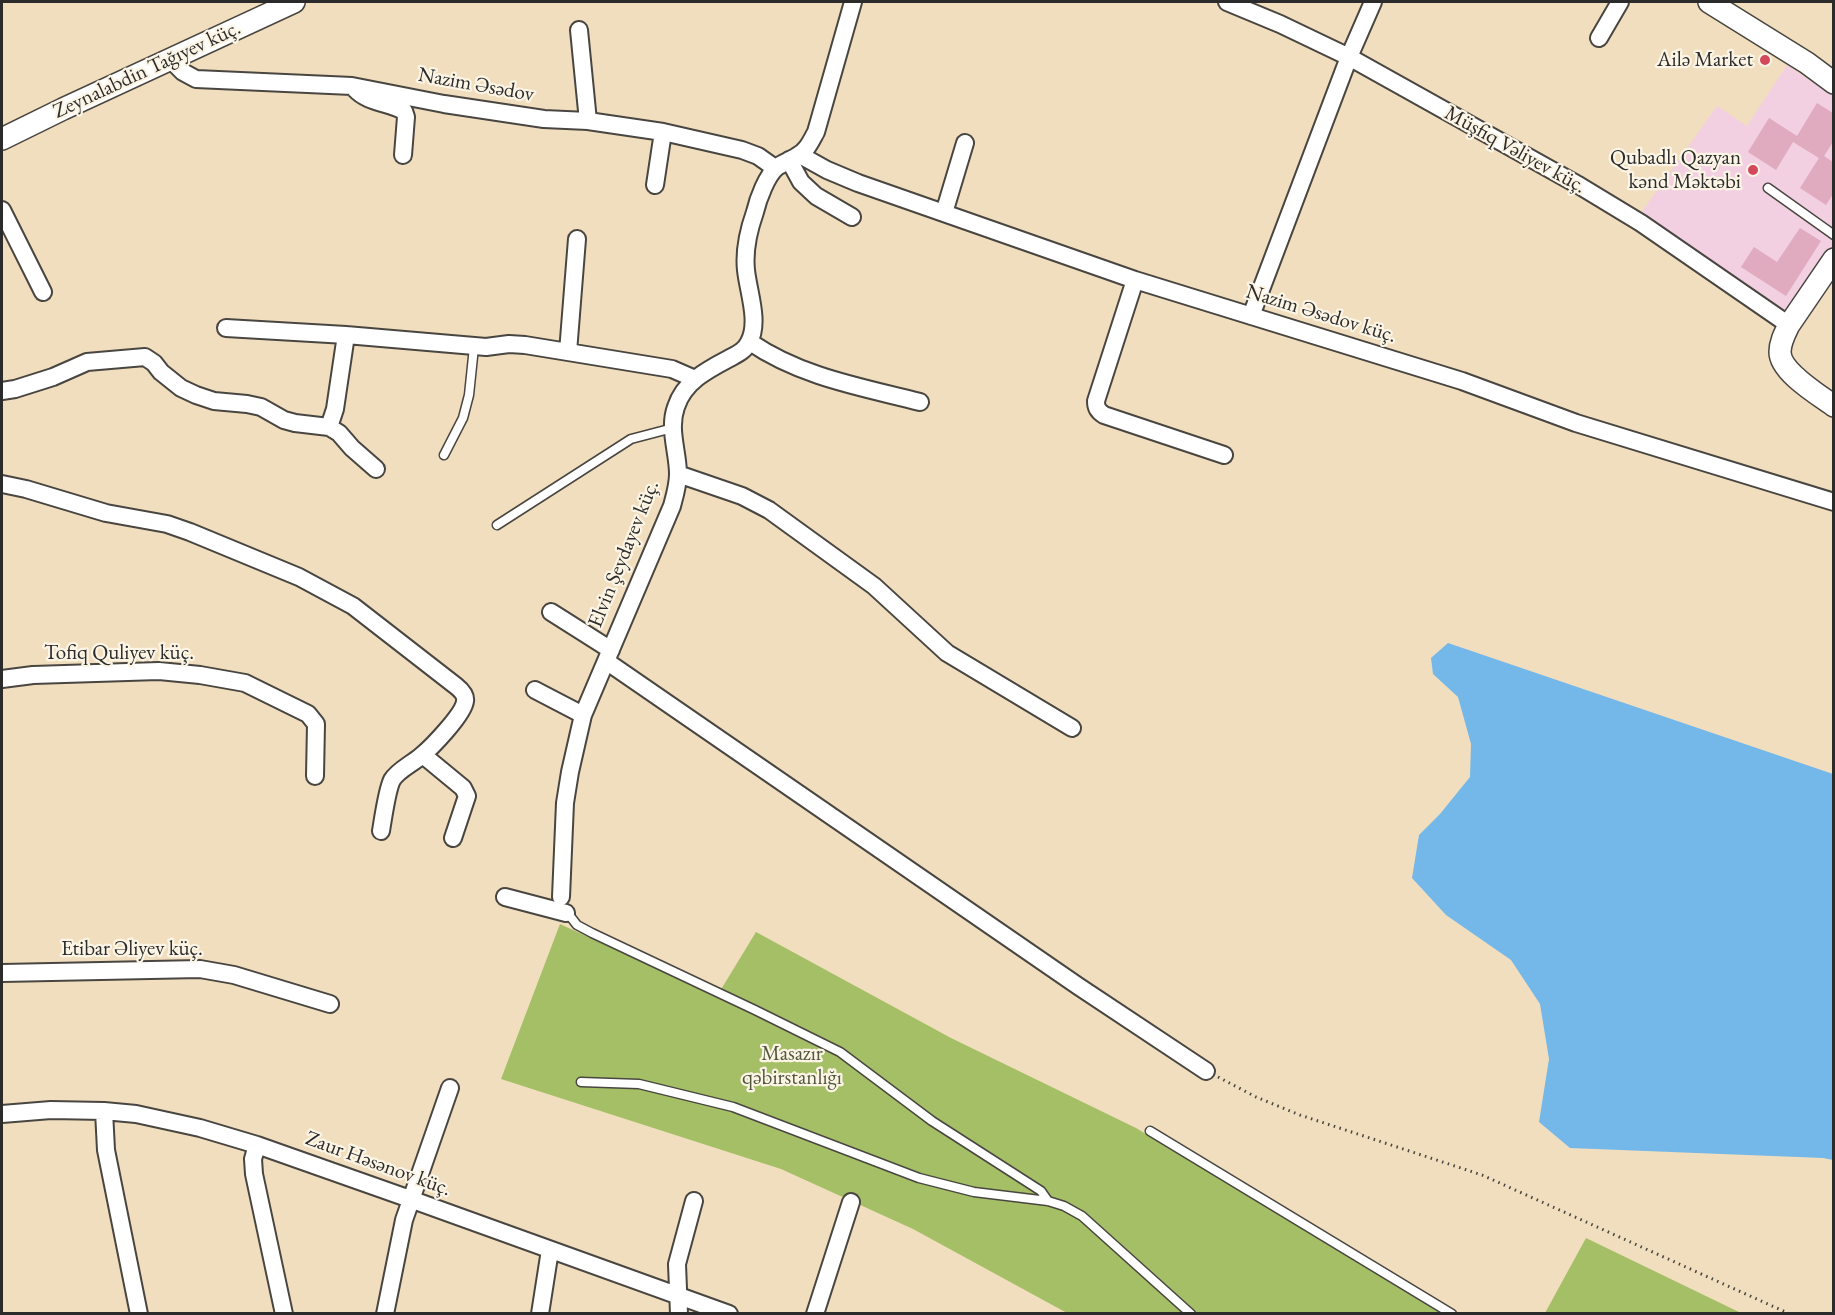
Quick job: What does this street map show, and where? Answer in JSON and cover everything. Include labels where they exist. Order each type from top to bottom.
[{"type":"street","name":"Zeynalabdin Tağıyev küç.","points":[[2,139],[294,2]]},
{"type":"street","points":[[853,2],[816,132],[810,144],[788,161],[763,189],[754,212],[748,238],[746,269],[753,312],[750,342],[770,356],[817,376],[920,402]]},
{"type":"street","name":"Müşfiq Vəliyev küç.","points":[[1227,2],[1349,57],[1611,205],[1641,223],[1789,325]]},
{"type":"street","points":[[1251,316],[1349,57],[1373,2]]},
{"type":"street","points":[[1599,38],[1620,2]]},
{"type":"street","points":[[1709,2],[1807,63],[1833,82]]},
{"type":"street","points":[[579,30],[588,122]]},
{"type":"street","name":"Nazim Əsədov","points":[[170,59],[183,72],[196,78],[352,86],[444,104],[544,119],[663,132],[742,150],[758,156],[788,161]]},
{"type":"street","points":[[352,86],[369,100],[392,105],[404,111],[406,117],[403,154]]},
{"type":"street","points":[[655,185],[663,132]]},
{"type":"street","points":[[944,213],[965,143]]},
{"type":"street","points":[[788,161],[801,182],[816,196],[852,217]]},
{"type":"street","name":"Nazim Əsədov küç.","points":[[788,161],[827,170],[858,183],[1135,280],[1462,381],[1576,423],[1833,502]]},
{"type":"street","points":[[2,210],[43,292]]},
{"type":"street","points":[[568,352],[577,239]]},
{"type":"street","points":[[1833,259],[1789,325],[1780,352],[1785,367],[1833,406]]},
{"type":"street","points":[[1135,280],[1096,407],[1104,415],[1224,455]]},
{"type":"street","points":[[226,328],[474,346],[525,345],[672,369],[695,379]]},
{"type":"street","points":[[329,427],[335,409],[346,335]]},
{"type":"street","name":"Elvin Şeydayev küç.","points":[[564,905],[565,803],[570,772],[583,716],[672,506],[677,489],[678,474],[673,428],[676,405],[695,379],[742,352],[750,342]]},
{"type":"street","points":[[2,391],[53,377],[87,362],[145,357],[181,388],[196,395],[214,401],[261,407],[284,420],[295,423],[329,427],[339,433],[376,469]]},
{"type":"street","points":[[678,474],[742,496],[769,510],[874,586],[947,653],[1072,728]]},
{"type":"street","points":[[2,484],[105,513],[167,524],[300,577],[352,606],[464,694],[466,701],[453,723],[423,755],[392,781],[381,831]]},
{"type":"street","points":[[551,612],[608,656],[1078,986],[1206,1071]]},
{"type":"street","name":"Tofiq Quliyev küç.","points":[[2,680],[33,675],[159,671],[244,683],[308,714],[316,724],[315,776]]},
{"type":"street","points":[[535,690],[583,716]]},
{"type":"street","points":[[423,755],[463,788],[467,796],[453,838]]},
{"type":"street","points":[[505,897],[564,905]]},
{"type":"street","name":"Etibar Əliyev küç.","points":[[2,973],[200,969],[234,975],[330,1004]]},
{"type":"street","points":[[385,1314],[400,1236],[410,1199],[450,1088]]},
{"type":"street","name":"Zaur Həsənov küç.","points":[[2,1114],[51,1110],[104,1111],[136,1114],[200,1128],[257,1145],[729,1314]]},
{"type":"street","points":[[104,1111],[106,1150],[139,1314]]},
{"type":"street","points":[[257,1145],[254,1174],[284,1314]]},
{"type":"street","points":[[680,1314],[677,1264],[694,1202]]},
{"type":"street","points":[[815,1314],[851,1202]]},
{"type":"street","points":[[540,1314],[550,1250]]},
{"type":"lane","points":[[1768,188],[1833,235]]},
{"type":"lane","points":[[444,455],[463,418],[469,395],[474,346]]},
{"type":"lane","points":[[497,525],[631,439],[673,428]]},
{"type":"lane","points":[[564,905],[577,925],[592,933],[840,1052],[932,1121],[1041,1191],[1048,1201]]},
{"type":"lane","points":[[581,1082],[639,1084],[733,1107],[919,1178],[974,1192],[1048,1201],[1064,1206],[1082,1216],[1191,1314]]},
{"type":"lane","points":[[1150,1131],[1452,1314]]},
{"type":"path","points":[[1206,1071],[1256,1097],[1300,1115],[1482,1175],[1790,1314]]},
{"type":"shaded area","name":"Qubadlı Qazyan kənd Məktəbi","points":[[1787,65],[1833,96],[1833,246],[1786,313],[1641,213],[1717,106],[1747,126]]},
{"type":"green space","name":"Masazır qəbirstanlığı","points":[[560,924],[717,996],[756,932],[951,1038],[1136,1128],[1442,1313],[1067,1313],[913,1229],[781,1169],[501,1079]]},
{"type":"green space","points":[[1586,1238],[1741,1313],[1545,1313]]},
{"type":"water","points":[[1448,643],[1833,774],[1833,1160],[1570,1148],[1539,1122],[1549,1059],[1540,1004],[1511,960],[1446,915],[1412,878],[1419,835],[1440,814],[1470,777],[1471,744],[1458,697],[1433,674],[1431,658]]},
{"type":"building","points":[[1817,103],[1833,113],[1833,142],[1824,156],[1833,162],[1833,194],[1826,205],[1800,188],[1819,158],[1793,142],[1776,170],[1748,152],[1769,118],[1797,136]]},
{"type":"building","points":[[1800,228],[1821,241],[1786,296],[1741,267],[1754,247],[1777,262]]},
{"type":"place","name":"Ailə Market","points":[[1765,60]]},
{"type":"place","name":"Qubadlı Qazyan kənd Məktəbi","points":[[1753,170]]}]
